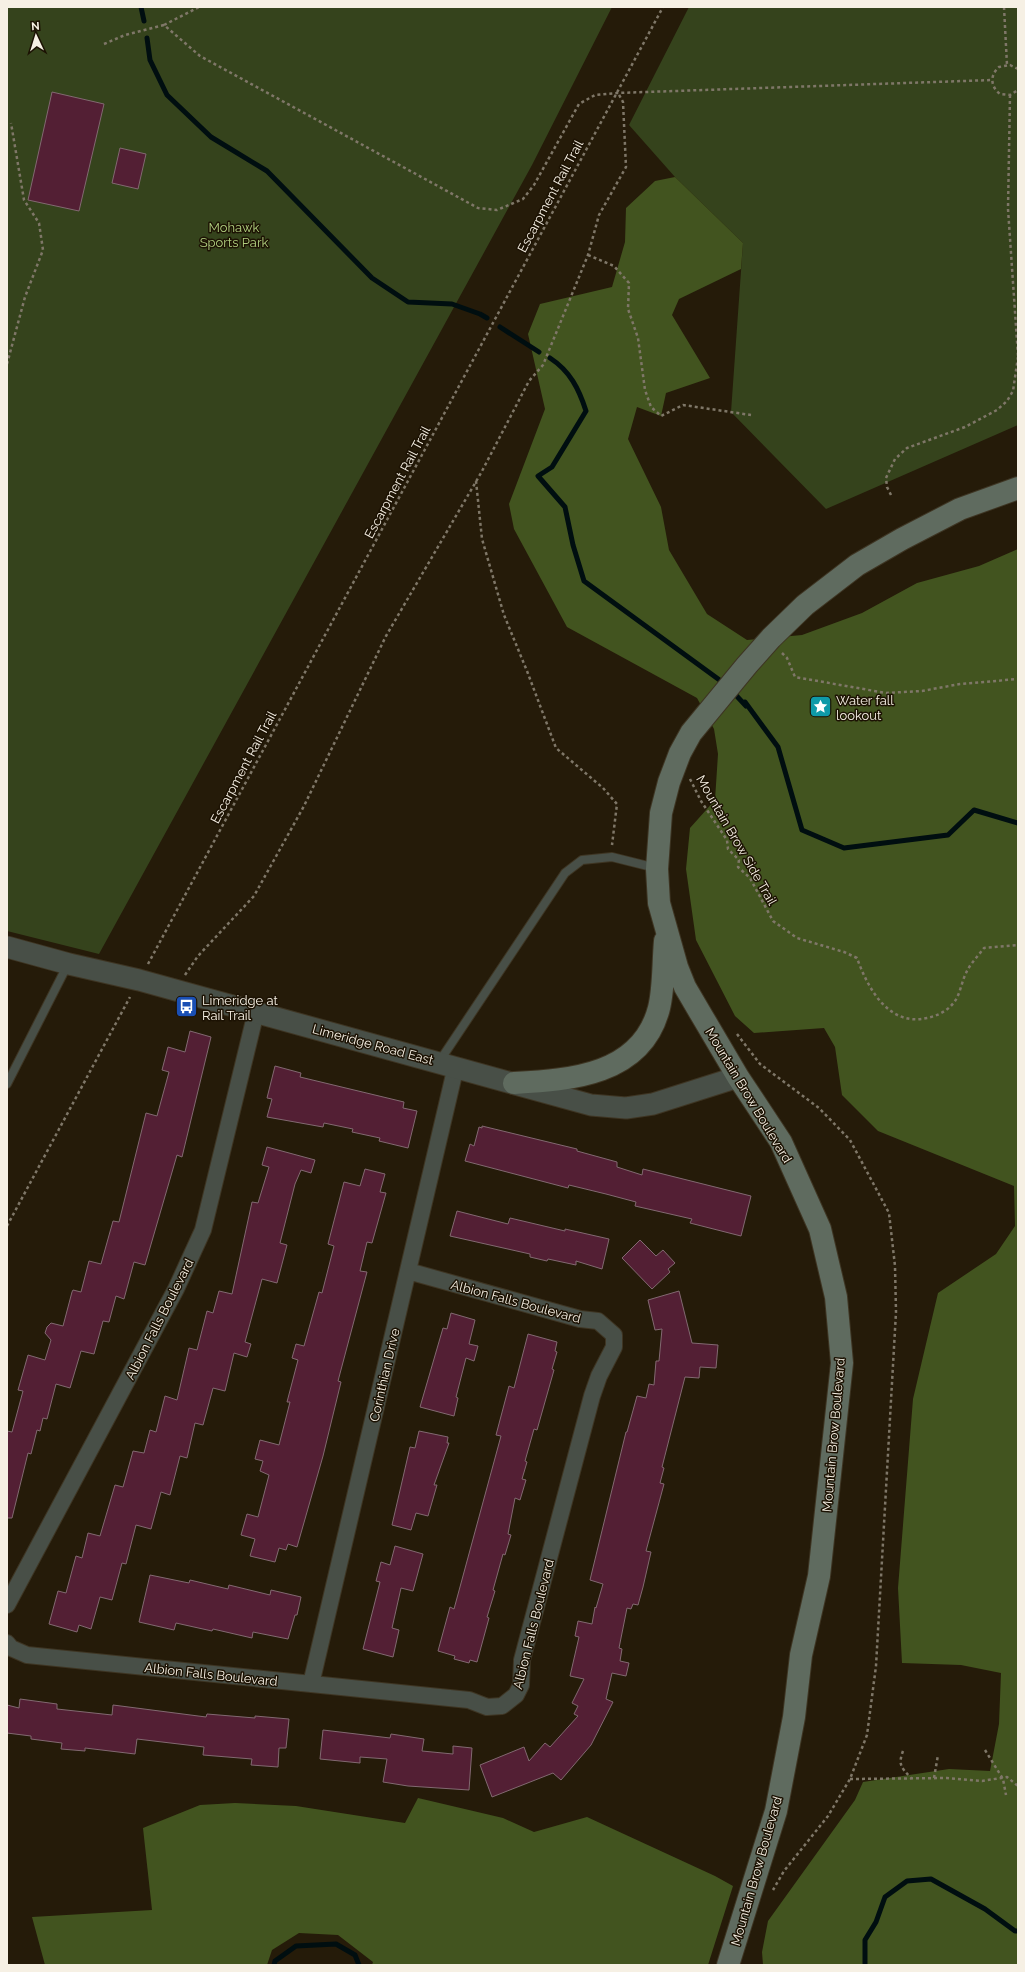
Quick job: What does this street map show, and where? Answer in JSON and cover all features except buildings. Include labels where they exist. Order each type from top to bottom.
[{"type":"main road","name":"Mountain Brow Boulevard","points":[[728,1965],[778,1804],[794,1717],[801,1655],[819,1576],[842,1363],[836,1297],[820,1229],[780,1142],[738,1077],[685,987],[666,934],[658,903],[656,868],[664,800],[680,753],[700,720],[775,644],[805,605],[857,565],[960,509],[1018,488]]},
{"type":"main road","points":[[514,1083],[556,1081],[583,1076],[621,1061],[636,1049],[650,1030],[658,1009],[666,934]]},
{"type":"street","name":"Limeridge Road East","points":[[7,947],[68,964],[139,980],[591,1105],[626,1108],[653,1104],[738,1077]]},
{"type":"street","name":"Albion Falls Boulevard","points":[[7,1605],[172,1296],[203,1230],[256,1012]]},
{"type":"street","name":"Corinthian Drive","points":[[311,1684],[394,1337],[447,1064]]},
{"type":"street","name":"Albion Falls Boulevard","points":[[7,1643],[11,1648],[27,1655],[469,1700],[487,1707],[502,1706],[516,1695],[521,1685],[522,1660],[592,1396],[598,1376],[614,1347],[614,1335],[598,1321],[580,1319],[408,1271]]},
{"type":"lane","points":[[447,1064],[565,873],[582,860],[612,858],[656,868]]},
{"type":"lane","points":[[7,1084],[68,964]]},
{"type":"path","points":[[104,44],[125,35],[164,25],[199,7]]},
{"type":"path","name":"Escarpment Rail Trail","points":[[147,965],[663,7]]},
{"type":"path","points":[[1004,7],[1007,65]]},
{"type":"path","points":[[164,25],[200,56],[478,208],[496,210],[523,199],[534,185],[579,104],[595,95],[617,92],[992,80]]},
{"type":"path","points":[[1018,69],[1007,65],[999,67],[995,70],[992,80],[993,86],[1000,94],[1010,95],[1018,90]]},
{"type":"path","points":[[183,978],[198,956],[254,896],[304,806],[386,636],[476,480],[529,381],[543,365],[588,255],[600,216],[626,167],[623,102],[617,92]]},
{"type":"path","points":[[891,494],[887,486],[886,478],[895,459],[907,448],[966,427],[997,410],[1007,401],[1013,391],[1018,356],[1008,208],[1010,95]]},
{"type":"path","points":[[7,364],[25,297],[43,250],[39,223],[24,200],[11,124]]},
{"type":"path","points":[[588,255],[614,266],[629,283],[628,309],[638,338],[645,390],[651,407],[662,416],[683,405],[751,415]]},
{"type":"path","points":[[476,480],[482,539],[504,615],[556,748],[603,788],[617,804],[612,858]]},
{"type":"path","points":[[775,644],[786,658],[795,677],[886,693],[922,691],[960,684],[1018,679]]},
{"type":"path","name":"Mountain Brow Side Trail","points":[[689,778],[701,801],[728,840],[728,849],[740,860],[738,867],[750,878],[773,921],[797,938],[844,952],[857,958],[863,974],[882,1005],[899,1017],[916,1021],[938,1016],[955,1002],[966,971],[984,948],[1018,945]]},
{"type":"path","points":[[7,1226],[133,991]]},
{"type":"path","points":[[985,1750],[1002,1779],[1006,1794]]},
{"type":"path","points":[[903,1751],[900,1761],[902,1768],[911,1778]]},
{"type":"path","points":[[934,1778],[938,1755]]},
{"type":"path","points":[[769,1896],[784,1871],[828,1816],[850,1779],[934,1778],[982,1781],[1007,1777],[1018,1786]]},
{"type":"green space","name":"Mohawk Sports Park","points":[[7,7],[612,7],[532,165],[99,954],[7,931]]},
{"type":"green space","points":[[689,7],[1018,7],[1018,425],[826,509],[731,412],[743,243],[675,177],[629,125]]},
{"type":"green space","points":[[675,177],[743,243],[741,269],[679,299],[672,315],[710,378],[666,393],[661,416],[637,407],[628,439],[661,507],[669,550],[707,614],[747,640],[802,635],[862,613],[917,583],[979,566],[1018,549],[1018,1965],[763,1965],[762,1952],[768,1921],[855,1800],[863,1782],[949,1769],[990,1771],[999,1724],[1001,1673],[961,1665],[902,1663],[898,1588],[913,1399],[938,1293],[996,1254],[1015,1226],[1014,1186],[878,1131],[842,1095],[835,1047],[824,1028],[754,1033],[735,1016],[696,940],[686,869],[690,828],[715,800],[718,754],[714,729],[697,698],[567,627],[514,529],[509,504],[545,409],[528,334],[540,304],[612,287],[625,242],[626,208],[655,181]]},
{"type":"green space","points":[[418,1798],[503,1818],[534,1832],[587,1817],[715,1876],[733,1886],[708,1965],[372,1965],[373,1962],[338,1935],[299,1933],[272,1950],[267,1965],[45,1965],[32,1917],[152,1910],[143,1828],[200,1805],[235,1803],[296,1806],[405,1823]]},
{"type":"waterway","points":[[141,7],[144,21]]},
{"type":"waterway","points":[[147,38],[150,60],[167,95],[211,137],[267,171],[372,278],[408,302],[452,304],[487,318]]},
{"type":"waterway","points":[[500,327],[539,352]]},
{"type":"waterway","points":[[550,358],[557,363],[573,381],[586,411],[552,467],[538,476],[565,507],[573,545],[584,581],[725,684]]},
{"type":"waterway","points":[[732,691],[746,706],[745,702],[778,747],[802,830],[844,848],[948,835],[974,810],[1018,823]]},
{"type":"waterway","points":[[865,1965],[865,1940],[876,1922],[885,1897],[907,1881],[931,1879],[985,1909],[1015,1931],[1018,1931]]},
{"type":"waterway","points":[[274,1965],[275,1961],[296,1946],[336,1944],[355,1955],[359,1965]]},
{"type":"place","name":"Water fall lookout","points":[[820,707]]},
{"type":"place","name":"Limeridge at Rail Trail","points":[[186,1007]]}]
